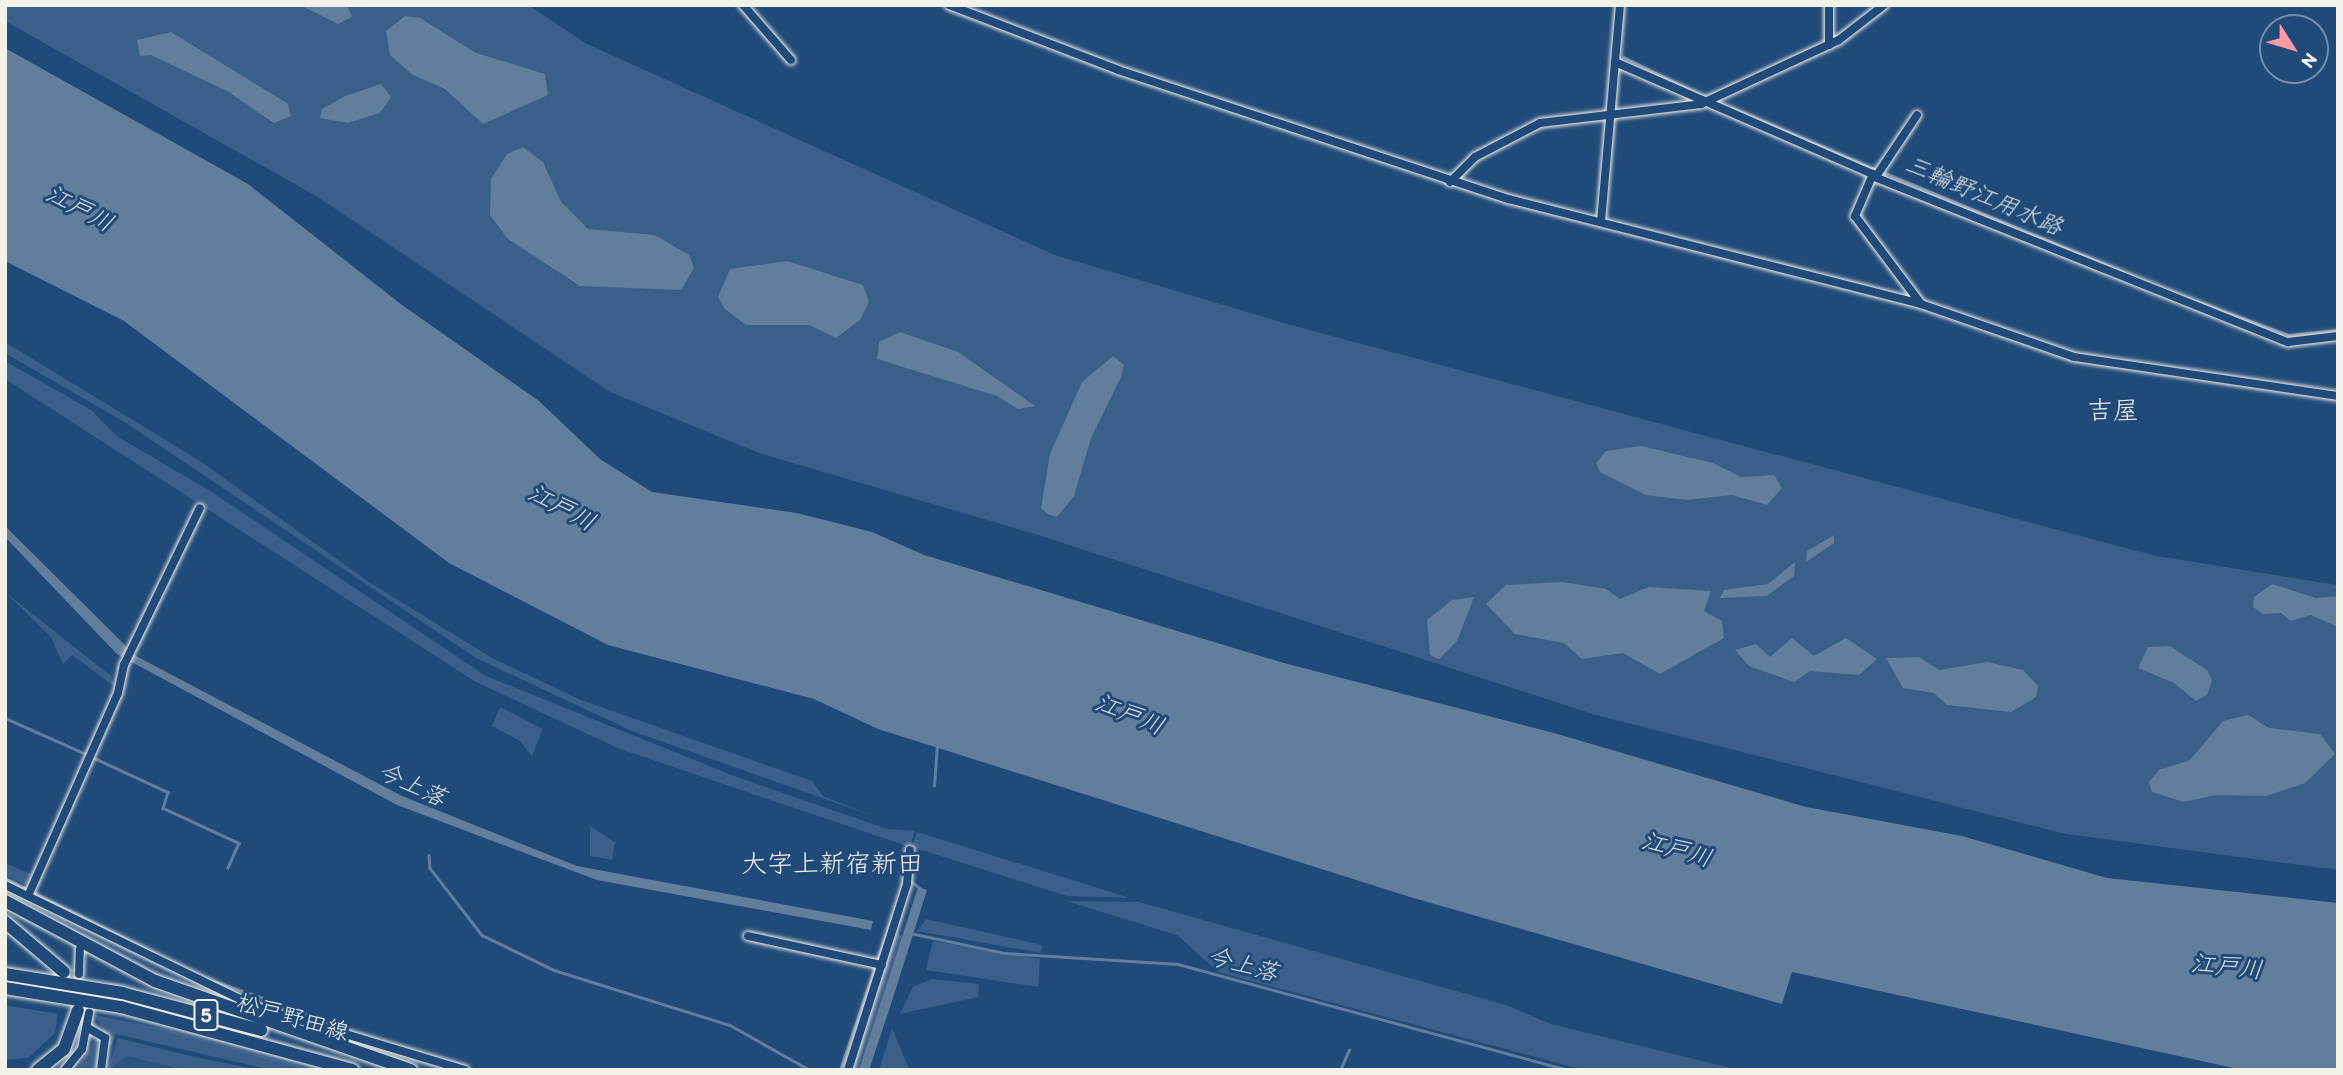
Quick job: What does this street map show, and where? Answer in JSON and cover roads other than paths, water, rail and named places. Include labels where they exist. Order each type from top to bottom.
[{"type":"main road","points":[[5,901],[155,981],[411,1070]]},
{"type":"main road","points":[[5,922],[64,972]]},
{"type":"main road","name":"松戸野田線","points":[[5,974],[122,993],[404,1070]]},
{"type":"main road","name":"松戸野田線","points":[[5,988],[121,1007],[353,1070]]},
{"type":"main road","points":[[38,1070],[64,1049],[83,1012]]},
{"type":"street","points":[[743,5],[791,60]]},
{"type":"street","points":[[948,5],[1450,182],[1921,304],[2124,369],[2338,396]]},
{"type":"street","points":[[1601,222],[1620,5]]},
{"type":"street","points":[[1829,5],[1829,45]]},
{"type":"street","points":[[1450,182],[1475,157],[1540,123],[1612,111],[1701,104],[1829,45],[1884,5]]},
{"type":"street","points":[[1615,62],[1701,104],[2288,342],[2338,336]]},
{"type":"street","points":[[1917,115],[1875,176],[1855,216],[1921,304]]},
{"type":"street","points":[[30,892],[118,693],[124,664],[200,508]]},
{"type":"street","points":[[848,1070],[876,963],[907,881],[910,850]]},
{"type":"street","points":[[5,885],[30,892],[92,929],[256,1007],[465,1070]]},
{"type":"street","points":[[85,938],[92,929]]},
{"type":"street","points":[[748,936],[876,963]]},
{"type":"street","points":[[79,974],[80,949]]},
{"type":"street","points":[[83,1012],[88,1028],[105,1038],[101,1070]]},
{"type":"street","points":[[65,1070],[88,1028]]},
{"type":"water","points":[[300,5],[347,5],[352,17],[338,24]]},
{"type":"water","points":[[405,16],[420,18],[476,53],[545,74],[548,95],[483,124],[445,89],[413,75],[390,55],[386,31]]},
{"type":"water","points":[[171,32],[288,104],[291,116],[274,123],[227,91],[151,55],[140,56],[137,40]]},
{"type":"water","name":"江戸川","points":[[5,48],[248,184],[402,305],[539,401],[600,459],[652,492],[797,513],[872,532],[924,555],[1284,663],[1554,733],[1806,807],[1962,836],[2107,878],[2338,903],[2338,1070],[2243,1070],[1792,972],[1782,1004],[1410,897],[878,729],[814,699],[608,645],[449,563],[124,321],[5,261]]},
{"type":"water","points":[[381,84],[391,97],[380,113],[348,123],[320,118],[322,109],[345,96]]},
{"type":"water","points":[[523,147],[543,162],[561,202],[588,229],[655,235],[689,255],[694,268],[681,290],[580,286],[508,239],[490,215],[491,179],[507,154]]},
{"type":"water","points":[[787,261],[863,285],[869,302],[860,320],[836,338],[809,325],[746,325],[725,309],[718,297],[730,269]]},
{"type":"water","points":[[900,332],[958,352],[1035,406],[1018,409],[997,396],[877,359],[879,342]]},
{"type":"water","points":[[1113,356],[1124,365],[1121,377],[1091,438],[1074,496],[1057,517],[1048,514],[1041,508],[1050,454],[1082,382]]},
{"type":"water","points":[[1641,446],[1713,463],[1741,477],[1774,475],[1782,488],[1767,505],[1732,495],[1687,500],[1646,495],[1600,472],[1596,463],[1606,451]]},
{"type":"water","points":[[5,526],[136,656],[402,796],[577,866],[873,921],[871,930],[597,880],[397,805],[117,654],[5,537]]},
{"type":"water","points":[[1834,535],[1834,543],[1806,562],[1807,551]]},
{"type":"water","points":[[1795,562],[1794,576],[1767,596],[1720,598],[1724,590],[1768,584]]},
{"type":"water","points":[[1562,582],[1606,589],[1620,599],[1649,587],[1711,591],[1704,611],[1722,621],[1724,638],[1660,674],[1623,653],[1582,659],[1564,643],[1515,634],[1486,604],[1506,585]]},
{"type":"water","points":[[2272,584],[2316,598],[2338,596],[2338,627],[2311,615],[2291,621],[2281,613],[2263,614],[2253,607],[2254,597]]},
{"type":"water","points":[[1474,597],[1457,641],[1439,659],[1430,655],[1427,620],[1452,600]]},
{"type":"water","points":[[1792,638],[1814,656],[1846,638],[1877,659],[1859,675],[1810,671],[1794,682],[1749,666],[1735,650],[1756,644],[1770,657]]},
{"type":"water","points":[[2170,646],[2207,670],[2212,680],[2207,695],[2196,701],[2174,683],[2138,668],[2148,647]]},
{"type":"water","points":[[1919,657],[1939,670],[1987,662],[2023,670],[2038,686],[2036,697],[2011,712],[1947,705],[1934,693],[1903,688],[1886,658]]},
{"type":"water","points":[[2248,715],[2269,728],[2320,734],[2335,754],[2305,783],[2266,796],[2216,795],[2184,802],[2152,792],[2149,782],[2159,770],[2190,760],[2223,721]]},
{"type":"water","points":[[918,887],[927,890],[892,1001],[869,1070],[859,1070]]},
{"type":"waterway","name":"三輪野江用水路","points":[[1624,57],[1709,99]]},
{"type":"waterway","name":"三輪野江用水路","points":[[1732,108],[1877,170]]},
{"type":"waterway","name":"三輪野江用水路","points":[[1883,172],[2123,272]]},
{"type":"waterway","name":"三輪野江用水路","points":[[2187,298],[2289,335],[2338,330]]},
{"type":"waterway","points":[[5,718],[88,755]]},
{"type":"waterway","points":[[934,786],[937,744]]},
{"type":"waterway","points":[[92,757],[168,792],[163,808],[239,843],[228,868]]},
{"type":"waterway","points":[[429,855],[430,868],[482,935],[554,970],[730,1025],[810,1070]]},
{"type":"waterway","points":[[5,878],[152,952]]},
{"type":"waterway","points":[[840,1070],[905,879]]},
{"type":"waterway","points":[[911,881],[922,890]]},
{"type":"waterway","name":"今上落","points":[[910,933],[1005,953],[1178,964],[1569,1070]]},
{"type":"waterway","points":[[208,979],[322,1018]]},
{"type":"waterway","points":[[1340,1070],[1349,1050]]},
{"type":"district","name":"吉屋","points":[[2113,411]]},
{"type":"district","name":"大字上新宿新田","points":[[832,864]]}]
